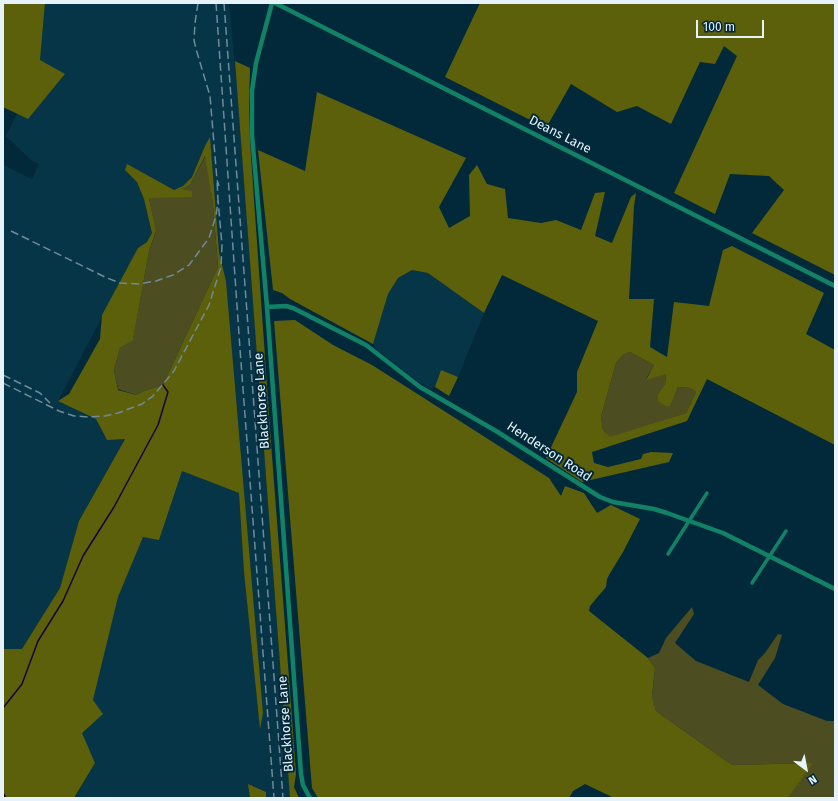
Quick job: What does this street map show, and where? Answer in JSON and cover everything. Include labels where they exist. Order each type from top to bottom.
[{"type":"street","name":"Deans Lane","points":[[274,3],[835,286]]},
{"type":"street","name":"Blackhorse Lane","points":[[274,3],[256,63],[252,95],[252,135],[267,307],[301,774],[303,785],[310,798]]},
{"type":"street","name":"Henderson Road","points":[[267,307],[286,306],[293,308],[366,345],[420,387],[496,431],[600,498],[613,502],[654,509],[723,533],[835,589]]},
{"type":"street","points":[[668,554],[707,493]]},
{"type":"street","points":[[752,583],[786,531]]},
{"type":"shaded area","points":[[3,3],[45,3],[40,60],[65,74],[28,119],[3,107]]},
{"type":"shaded area","points":[[45,3],[229,3],[238,98],[290,798],[266,798],[266,792],[248,784],[250,798],[75,798],[95,763],[82,733],[93,700],[118,597],[143,537],[159,539],[182,471],[239,493],[244,572],[260,727],[263,713],[226,281],[219,252],[210,138],[192,177],[183,186],[174,190],[154,180],[125,170],[137,182],[144,199],[152,233],[147,242],[138,248],[58,401],[96,419],[107,440],[125,438],[79,521],[60,588],[22,650],[3,649],[3,165],[32,179],[39,164],[32,161],[6,136],[17,114],[28,118],[65,75],[40,60]]},
{"type":"shaded area","points":[[480,3],[835,3],[835,275],[752,233],[784,190],[769,176],[730,174],[715,214],[674,193],[737,56],[724,46],[715,64],[700,62],[671,124],[637,106],[617,112],[571,84],[546,128],[445,77]]},
{"type":"shaded area","points":[[235,61],[250,68],[250,142],[296,774],[294,787],[299,798],[290,798]]},
{"type":"shaded area","points":[[317,92],[466,158],[439,207],[449,228],[470,216],[469,175],[477,165],[487,184],[505,189],[508,218],[541,223],[556,220],[581,230],[595,193],[605,192],[595,236],[612,243],[631,197],[636,193],[629,299],[654,299],[650,347],[667,357],[674,302],[709,306],[723,250],[732,246],[824,293],[806,334],[835,350],[835,445],[707,379],[687,421],[592,452],[594,463],[608,467],[641,459],[643,454],[651,452],[673,453],[669,462],[582,482],[546,458],[577,392],[577,372],[598,321],[502,275],[484,313],[428,273],[412,270],[398,278],[388,294],[373,344],[290,299],[282,293],[273,290],[258,150],[305,171]],"holes":[[[630,352],[654,365],[646,380],[666,374],[665,384],[658,394],[658,401],[664,405],[670,407],[678,387],[690,388],[696,392],[686,413],[610,437],[603,430],[601,417],[616,363],[623,355]]]},
{"type":"shaded area","points":[[210,137],[219,252],[226,281],[263,713],[260,729],[244,572],[239,493],[182,471],[159,540],[143,537],[118,597],[93,700],[103,714],[82,733],[95,763],[74,798],[3,798],[3,649],[22,649],[60,588],[79,521],[125,439],[107,440],[96,419],[58,401],[69,394],[100,339],[102,315],[138,248],[147,242],[152,233],[144,199],[137,182],[125,170],[127,164],[174,190],[183,186],[192,177]],"holes":[[[205,156],[213,204],[218,267],[163,385],[136,395],[118,390],[114,370],[120,348],[133,340],[149,251],[156,231],[149,198],[192,197],[192,191],[181,189],[190,185]]]},
{"type":"shaded area","points":[[412,270],[428,273],[484,313],[458,377],[441,370],[435,387],[430,389],[409,375],[373,344],[388,294],[398,278]]},
{"type":"shaded area","points":[[295,320],[333,345],[372,365],[549,478],[561,496],[565,486],[584,493],[597,513],[611,505],[640,519],[607,579],[606,587],[590,606],[589,611],[648,658],[655,668],[652,696],[656,711],[732,765],[813,763],[788,798],[614,798],[585,784],[573,791],[569,798],[318,798],[312,788],[274,321]]},
{"type":"shaded area","points":[[441,370],[458,377],[449,396],[435,387]]},
{"type":"shaded area","points":[[248,784],[266,792],[266,798],[250,798]]},
{"type":"green space","points":[[206,155],[213,204],[218,267],[163,385],[136,395],[118,389],[114,370],[120,348],[133,339],[149,251],[156,232],[149,198],[190,185]]},
{"type":"green space","points":[[630,352],[654,365],[646,379],[666,374],[665,384],[658,394],[658,401],[670,407],[678,387],[690,388],[696,392],[686,413],[610,438],[603,430],[601,417],[616,363],[623,355]]},
{"type":"green space","points":[[692,607],[694,614],[675,643],[696,661],[749,682],[758,660],[765,653],[778,634],[782,635],[775,658],[758,685],[783,704],[827,721],[835,721],[835,798],[788,798],[812,763],[732,765],[656,711],[652,696],[655,668],[648,658],[659,653],[666,638]]},
{"type":"waterway","points":[[3,708],[22,684],[38,641],[63,601],[83,556],[114,507],[158,425],[168,392],[163,385]]},
{"type":"waterway","points":[[3,793],[6,798]]},
{"type":"railway","points":[[198,3],[194,40],[210,96],[217,180],[219,186]]},
{"type":"railway","points":[[216,3],[240,349],[274,798]]},
{"type":"railway","points":[[224,3],[283,798]]},
{"type":"railway","points":[[11,231],[120,283],[138,284],[156,281],[173,275],[189,265],[209,238],[216,216],[218,200],[217,180]]},
{"type":"railway","points":[[3,383],[59,411],[74,416],[105,416],[118,413],[142,404],[153,396],[174,371],[209,305],[221,267],[222,245],[218,200]]},
{"type":"railway","points":[[3,375],[40,393],[50,403]]}]
